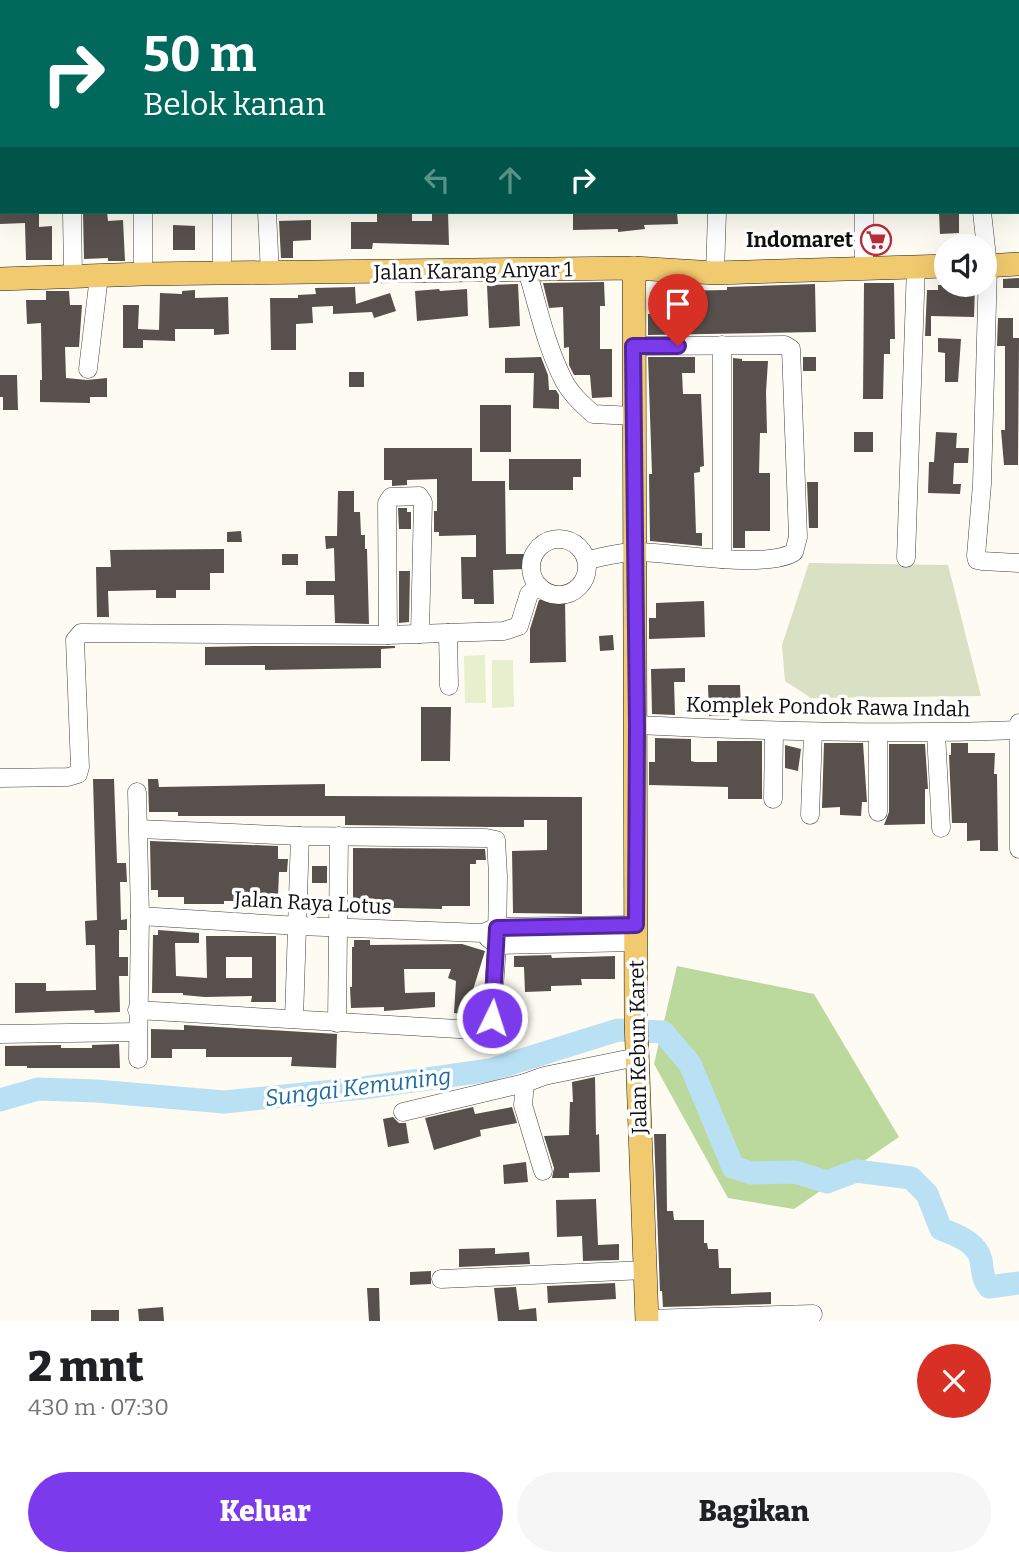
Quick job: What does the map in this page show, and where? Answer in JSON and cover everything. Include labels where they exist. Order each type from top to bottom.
[{"type":"main road","points":[[997,265],[1019,264]]},
{"type":"main road","name":"Jalan Karang Anyar 1","points":[[0,279],[143,274],[634,268],[715,273],[934,266]]},
{"type":"main road","name":"Jalan Kebun Karet","points":[[634,268],[636,1021],[639,1160],[647,1320]]},
{"type":"street","points":[[72,214],[73,276]]},
{"type":"street","points":[[143,214],[143,274]]},
{"type":"street","points":[[222,214],[222,274]]},
{"type":"street","points":[[267,214],[270,274]]},
{"type":"street","points":[[715,273],[717,214]]},
{"type":"street","points":[[864,214],[864,270]]},
{"type":"street","points":[[982,214],[984,234]]},
{"type":"street","points":[[906,558],[916,266]]},
{"type":"street","points":[[527,270],[564,382],[593,414],[634,416]]},
{"type":"street","points":[[88,369],[99,276]]},
{"type":"street","points":[[986,297],[982,484],[976,556],[977,560],[982,561],[1019,563]]},
{"type":"street","points":[[722,345],[722,559]]},
{"type":"street","points":[[587,560],[635,552],[722,559],[777,559],[794,552],[797,537],[791,349],[785,345],[633,346]]},
{"type":"street","points":[[388,635],[387,503],[391,497],[397,496],[419,496],[423,502],[420,634]]},
{"type":"street","points":[[553,539],[568,539],[580,547],[587,560],[587,575],[579,587],[566,594],[551,594],[538,586],[531,573],[531,558],[539,546],[553,539]]},
{"type":"street","points":[[0,778],[68,777],[78,774],[80,767],[75,640],[81,633],[388,635],[504,631],[517,628],[530,591],[538,586]]},
{"type":"street","points":[[448,634],[449,687]]},
{"type":"street","points":[[1019,723],[1019,849]]},
{"type":"street","name":"Komplek Pondok Rawa Indah","points":[[637,725],[878,733],[1019,730]]},
{"type":"street","points":[[773,799],[774,731]]},
{"type":"street","points":[[810,815],[813,732]]},
{"type":"street","points":[[878,733],[878,812]]},
{"type":"street","points":[[936,733],[942,828]]},
{"type":"street","points":[[137,792],[140,916],[138,1059]]},
{"type":"street","points":[[138,1010],[337,1023],[475,1030],[483,1028],[492,1018],[496,840],[139,829]]},
{"type":"street","points":[[294,1019],[300,836]]},
{"type":"street","points":[[337,1023],[339,836]]},
{"type":"street","name":"Jalan Raya Lotus","points":[[140,916],[492,935],[636,934]]},
{"type":"street","points":[[0,1034],[138,1032]]},
{"type":"street","points":[[403,1112],[525,1083],[637,1051]]},
{"type":"street","points":[[525,1083],[523,1105],[542,1171]]},
{"type":"street","points":[[441,1279],[646,1269]]},
{"type":"street","points":[[647,1320],[813,1314]]},
{"type":"green space","points":[[809,563],[948,565],[981,696],[811,698],[785,681],[782,645]]},
{"type":"green space","points":[[485,655],[486,703],[465,703],[464,656]]},
{"type":"green space","points":[[492,660],[513,660],[514,707],[492,708]]},
{"type":"green space","points":[[677,966],[814,994],[899,1137],[794,1209],[728,1198],[654,1064]]},
{"type":"building","points":[[0,214],[39,214],[39,227],[52,226],[52,260],[26,260],[25,223],[0,224]]},
{"type":"building","points":[[83,214],[107,214],[108,221],[123,220],[125,261],[108,261],[108,258],[84,259]]},
{"type":"building","points":[[377,214],[412,214],[412,221],[432,221],[432,214],[448,214],[449,245],[373,243],[372,249],[351,249],[351,222],[377,222]]},
{"type":"building","points":[[573,214],[677,214],[678,224],[644,225],[645,229],[618,232],[618,229],[573,230]]},
{"type":"building","points":[[939,214],[959,214],[959,233],[940,234]]},
{"type":"building","points":[[311,220],[311,240],[293,241],[293,258],[281,258],[279,221]]},
{"type":"building","points":[[173,225],[195,226],[195,250],[173,250]]},
{"type":"building","points":[[1019,278],[1019,288],[1003,288],[1003,279]]},
{"type":"building","points":[[604,282],[605,306],[600,306],[600,349],[612,349],[612,397],[592,398],[590,375],[574,375],[569,365],[569,347],[564,348],[563,307],[549,308],[543,283]]},
{"type":"building","points":[[864,283],[894,283],[895,339],[890,339],[890,354],[884,354],[883,399],[863,399]]},
{"type":"building","points":[[518,284],[520,326],[489,328],[487,285]]},
{"type":"building","points":[[815,284],[816,332],[648,335],[648,314],[664,313],[664,291]]},
{"type":"building","points":[[355,287],[356,304],[390,293],[396,311],[374,318],[372,312],[333,314],[333,306],[312,307],[313,323],[296,324],[296,350],[271,350],[270,298],[298,298],[298,295],[316,294],[315,288]]},
{"type":"building","points":[[467,289],[468,316],[417,321],[415,291]]},
{"type":"building","points":[[195,290],[195,298],[228,297],[229,334],[214,335],[214,329],[175,329],[175,341],[143,340],[143,348],[123,348],[123,305],[139,305],[138,329],[159,330],[160,293],[182,294],[182,291]]},
{"type":"building","points":[[927,290],[934,290],[934,297],[975,297],[974,317],[931,316],[931,336],[925,336]]},
{"type":"building","points":[[46,291],[69,291],[70,305],[82,305],[79,347],[65,347],[66,378],[107,378],[107,397],[90,397],[90,403],[40,402],[41,323],[27,324],[26,300],[46,300]]},
{"type":"building","points":[[998,318],[1013,318],[1013,338],[1019,338],[1018,465],[1004,465],[1001,430],[1005,430],[1005,346],[997,346]]},
{"type":"building","points":[[938,338],[961,339],[958,382],[945,382],[945,353],[938,352]]},
{"type":"building","points":[[541,357],[548,375],[549,390],[556,390],[559,395],[559,409],[533,408],[534,373],[505,373],[505,358]]},
{"type":"building","points":[[648,357],[695,357],[695,373],[682,373],[683,394],[701,394],[704,466],[700,467],[700,472],[694,473],[696,533],[702,533],[702,546],[650,541],[649,474],[652,474]]},
{"type":"building","points":[[803,357],[816,357],[816,371],[803,371]]},
{"type":"building","points":[[733,358],[742,361],[768,361],[767,433],[760,433],[759,473],[770,473],[770,531],[745,531],[745,548],[733,548]]},
{"type":"building","points":[[349,372],[364,372],[364,387],[349,387]]},
{"type":"building","points":[[0,375],[17,375],[18,410],[3,410]]},
{"type":"building","points":[[480,405],[511,405],[511,452],[480,452]]},
{"type":"building","points":[[854,432],[873,432],[873,452],[854,452]]},
{"type":"building","points":[[936,432],[957,433],[956,448],[969,448],[968,463],[954,463],[953,484],[961,484],[960,494],[928,493],[929,462],[934,462]]},
{"type":"building","points":[[384,448],[472,448],[472,481],[505,481],[506,554],[525,554],[525,569],[493,570],[494,604],[474,604],[474,599],[462,599],[461,557],[476,557],[476,535],[439,536],[439,532],[434,532],[437,479],[407,480],[407,485],[392,486],[392,480],[384,480]]},
{"type":"building","points":[[509,459],[581,459],[581,477],[573,477],[573,490],[509,490]]},
{"type":"building","points":[[807,482],[818,482],[818,528],[809,528]]},
{"type":"building","points":[[338,491],[354,491],[354,512],[360,512],[361,535],[365,535],[367,549],[369,624],[335,623],[334,595],[306,595],[306,581],[335,581],[334,548],[326,549],[325,536],[337,536]]},
{"type":"building","points":[[398,508],[407,508],[407,512],[411,512],[411,529],[399,529]]},
{"type":"building","points":[[241,531],[242,542],[227,542],[227,532]]},
{"type":"building","points":[[224,549],[224,573],[210,573],[210,590],[176,590],[176,598],[156,598],[156,590],[108,591],[109,617],[97,617],[96,567],[111,567],[110,550]]},
{"type":"building","points":[[282,554],[298,554],[298,565],[282,565]]},
{"type":"building","points":[[399,571],[410,571],[409,622],[399,623]]},
{"type":"building","points":[[546,595],[557,595],[557,599],[565,599],[566,662],[530,663],[530,629],[539,600],[546,599]]},
{"type":"building","points":[[704,601],[705,637],[649,639],[649,618],[656,618],[656,603]]},
{"type":"building","points":[[613,635],[614,650],[600,651],[599,636]]},
{"type":"building","points":[[205,647],[395,648],[381,649],[381,668],[265,670],[265,665],[205,665]]},
{"type":"building","points":[[685,668],[685,682],[674,682],[675,715],[652,714],[651,669]]},
{"type":"building","points":[[708,685],[740,685],[741,710],[731,710],[731,715],[709,716]]},
{"type":"building","points":[[421,707],[451,707],[450,761],[421,761]]},
{"type":"building","points":[[655,738],[691,739],[691,761],[695,762],[717,762],[717,741],[762,741],[762,799],[728,799],[728,787],[649,785],[649,762],[655,762]]},
{"type":"building","points":[[824,743],[863,743],[867,802],[862,802],[861,816],[840,815],[840,807],[822,808]]},
{"type":"building","points":[[951,743],[968,743],[968,753],[995,753],[998,851],[980,851],[980,840],[967,841],[967,823],[952,823],[949,755]]},
{"type":"building","points":[[889,744],[925,744],[928,789],[925,789],[925,824],[884,825],[889,812]]},
{"type":"building","points":[[785,745],[801,749],[798,771],[785,768]]},
{"type":"building","points":[[93,779],[114,779],[117,863],[126,863],[127,882],[120,882],[121,920],[127,919],[127,930],[119,930],[119,957],[128,957],[128,976],[119,976],[120,1012],[95,1013],[94,1010],[15,1013],[15,983],[46,983],[46,991],[96,990],[95,945],[86,945],[85,921],[97,920]]},
{"type":"building","points":[[148,779],[158,779],[159,787],[325,784],[325,796],[582,797],[582,914],[513,913],[512,851],[547,850],[547,820],[524,820],[524,827],[490,827],[345,825],[345,816],[178,816],[178,812],[149,812]]},
{"type":"building","points":[[150,841],[278,846],[278,859],[288,859],[287,872],[279,872],[278,897],[266,896],[266,901],[184,904],[184,897],[158,897],[158,890],[151,890]]},
{"type":"building","points":[[353,848],[485,849],[486,860],[476,860],[476,864],[470,864],[470,906],[442,906],[442,909],[353,907]]},
{"type":"building","points":[[312,866],[327,866],[327,883],[312,883]]},
{"type":"building","points":[[158,930],[199,933],[199,943],[175,943],[176,976],[207,978],[206,936],[276,936],[276,1002],[251,1002],[252,996],[205,997],[183,993],[152,993],[153,935],[158,935]],"holes":[[[226,957],[252,957],[252,978],[226,978]]]},
{"type":"building","points":[[354,940],[370,940],[370,945],[462,944],[485,951],[473,990],[473,1015],[454,1013],[456,981],[448,978],[451,969],[404,969],[405,993],[435,992],[435,1007],[384,1011],[384,1007],[351,1008]]},
{"type":"building","points":[[551,955],[552,958],[615,956],[615,979],[581,979],[582,985],[551,986],[551,991],[525,992],[524,967],[514,967],[514,956]]},
{"type":"building","points":[[184,1025],[337,1034],[336,1068],[291,1066],[292,1057],[206,1057],[206,1049],[172,1049],[172,1058],[151,1058],[151,1029],[184,1030]]},
{"type":"building","points":[[119,1044],[120,1068],[5,1066],[5,1046],[61,1045],[61,1048],[92,1048],[92,1045]]},
{"type":"building","points":[[595,1077],[600,1172],[569,1173],[569,1178],[552,1178],[554,1168],[544,1136],[569,1135],[570,1102],[573,1102],[572,1082]]},
{"type":"building","points":[[473,1107],[475,1114],[512,1107],[517,1123],[480,1130],[481,1136],[434,1150],[425,1118]]},
{"type":"building","points":[[393,1117],[399,1123],[406,1123],[409,1143],[388,1147],[383,1119]]},
{"type":"building","points":[[654,1134],[666,1134],[667,1211],[673,1211],[674,1220],[704,1220],[704,1243],[707,1243],[708,1249],[718,1249],[719,1268],[731,1268],[731,1294],[771,1292],[771,1304],[663,1307],[660,1291]]},
{"type":"building","points":[[526,1162],[528,1182],[504,1184],[503,1165]]},
{"type":"building","points":[[596,1199],[598,1245],[619,1244],[619,1260],[583,1261],[582,1236],[557,1237],[556,1200]]},
{"type":"building","points":[[495,1248],[495,1254],[529,1252],[530,1264],[459,1267],[459,1249]]},
{"type":"building","points":[[431,1271],[431,1284],[410,1285],[410,1272]]},
{"type":"building","points":[[615,1283],[616,1299],[548,1303],[547,1286]]},
{"type":"building","points":[[516,1287],[519,1310],[536,1308],[537,1321],[498,1321],[494,1288]]},
{"type":"building","points":[[367,1288],[379,1288],[380,1321],[369,1321]]},
{"type":"building","points":[[163,1307],[164,1321],[139,1321],[138,1309]]},
{"type":"building","points":[[91,1310],[119,1310],[119,1321],[91,1321]]},
{"type":"waterway","name":"Sungai Kemuning","points":[[0,1100],[38,1089],[224,1102],[363,1088],[490,1070],[618,1030],[663,1032],[690,1064],[733,1167],[751,1173],[795,1172],[827,1182],[856,1171],[911,1178],[927,1194],[941,1229],[965,1240],[975,1248],[989,1287],[1019,1283]]},
{"type":"place","name":"Indomaret","points":[[876,240]]},
{"type":"route","points":[[492,1018],[497,928],[636,925],[633,346],[678,346]]}]
